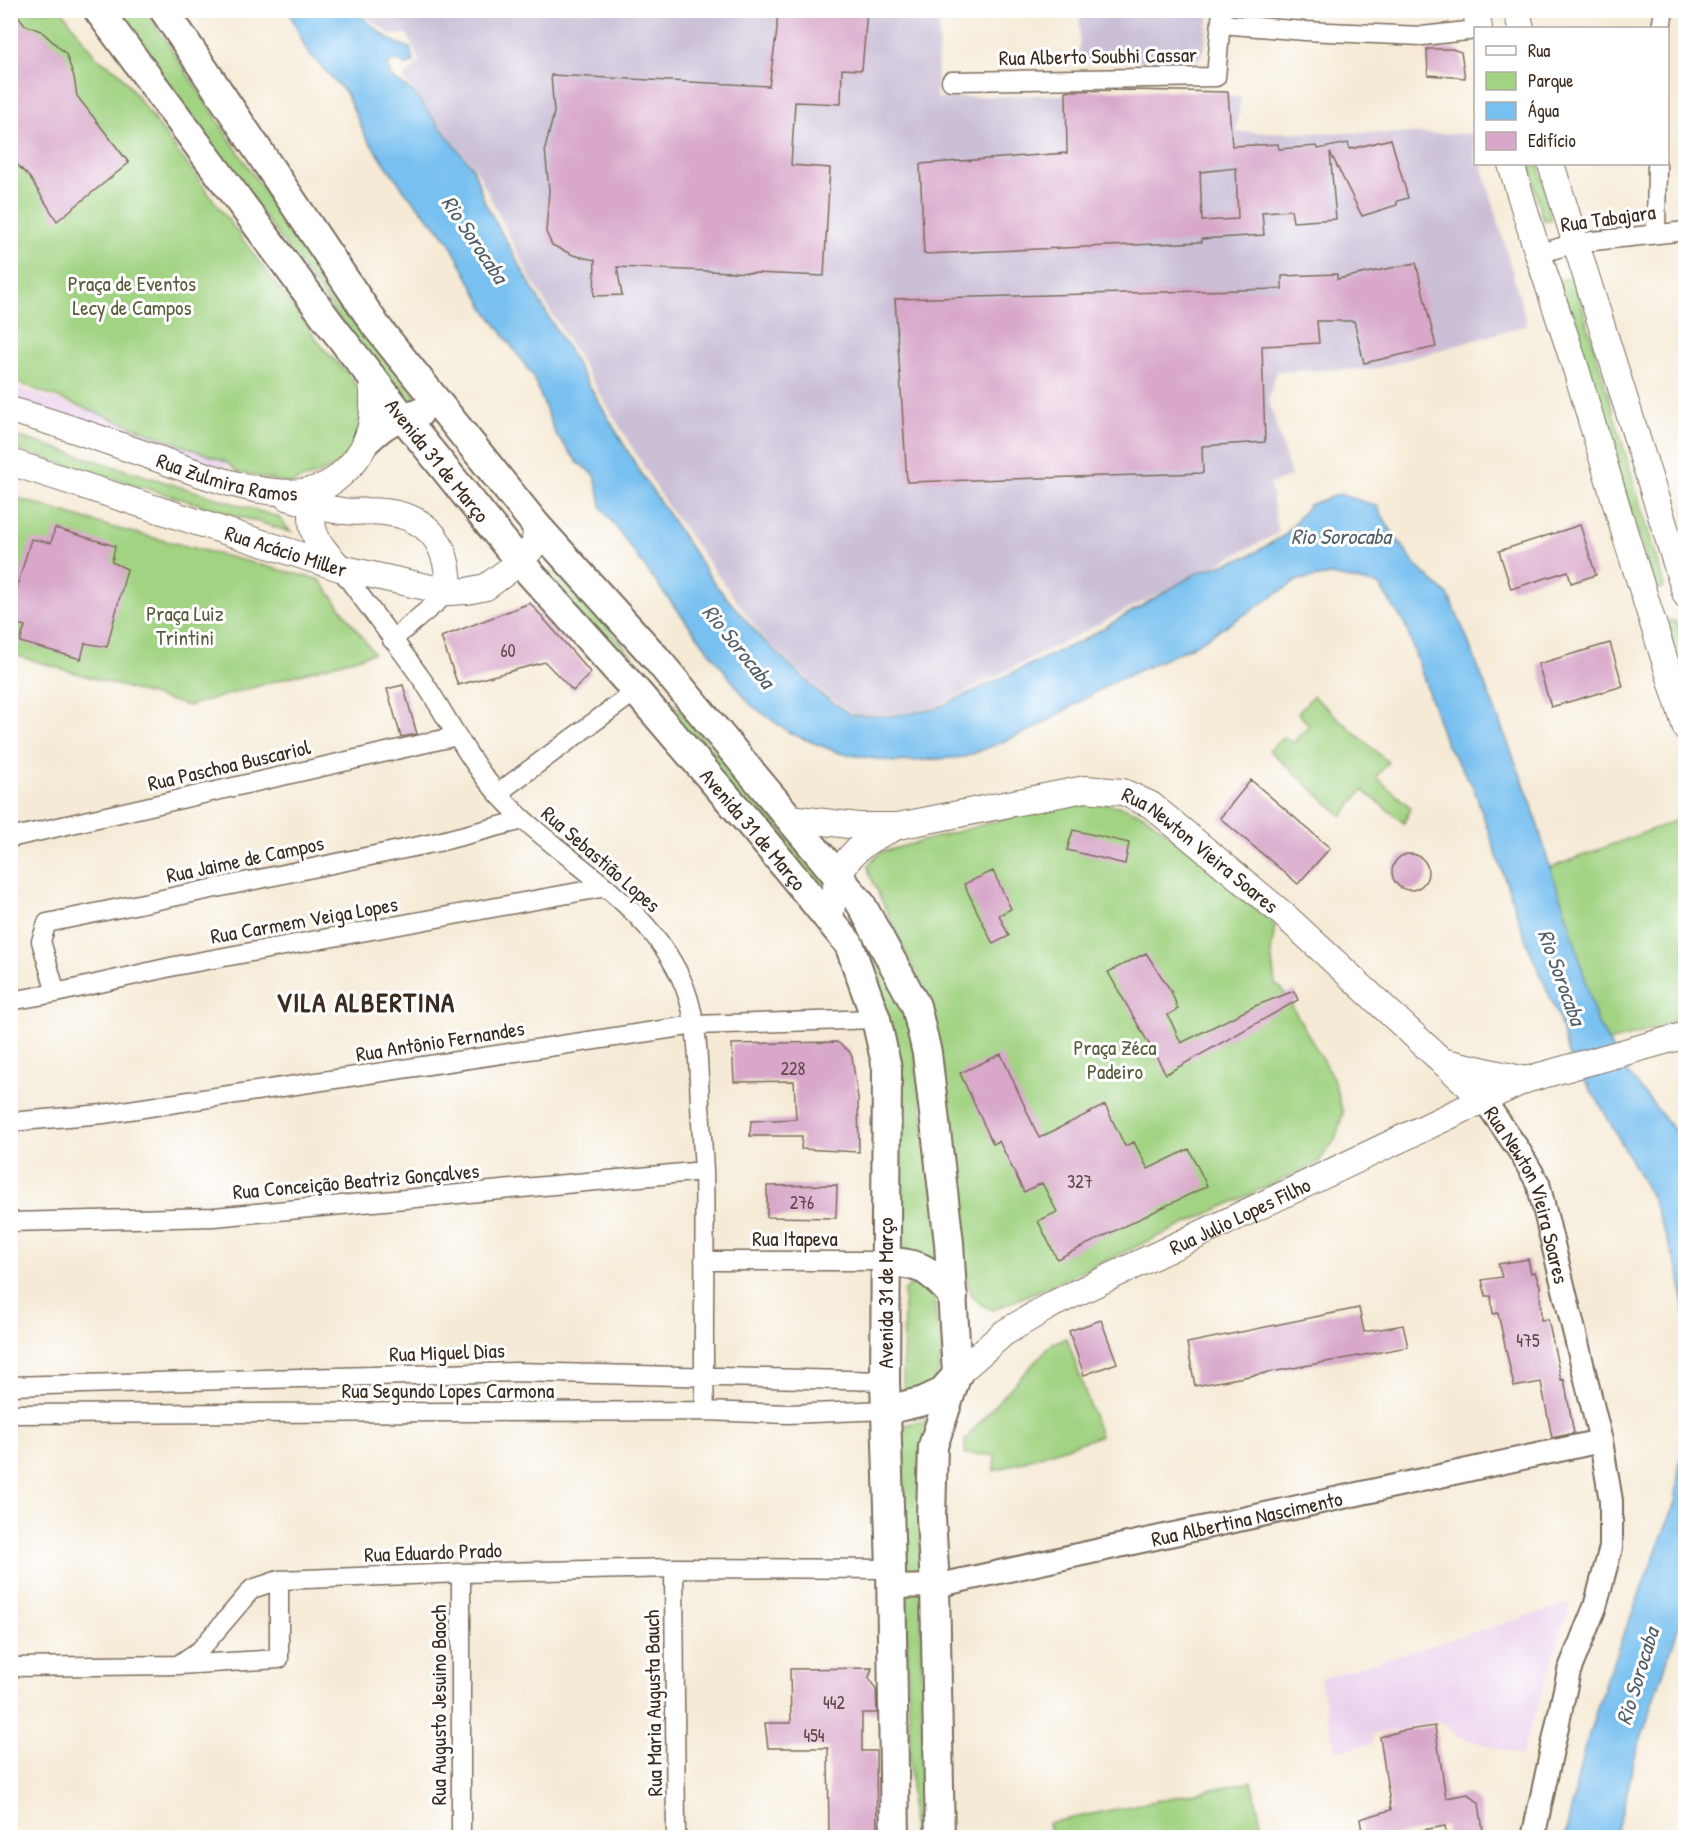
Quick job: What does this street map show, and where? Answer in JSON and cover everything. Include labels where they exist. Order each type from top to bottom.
[{"type":"highway","name":"Avenida 31 de Março","points":[[98,10],[331,325],[402,416],[520,562],[636,691],[849,944],[876,1019],[887,1068],[885,1381],[895,1838]]},
{"type":"highway","name":"Avenida 31 de Março","points":[[164,10],[376,326],[537,525],[655,657],[861,904],[916,1006],[927,1053],[950,1254],[957,1374],[933,1446],[931,1517],[935,1586],[940,1838]]},
{"type":"highway","points":[[368,439],[385,423],[402,416],[423,412],[447,414]]},
{"type":"highway","points":[[885,1261],[925,1268],[935,1275],[953,1296]]},
{"type":"highway","points":[[886,1410],[924,1401],[941,1392],[957,1374]]},
{"type":"main road","points":[[1476,10],[1477,27]]},
{"type":"main road","points":[[1518,10],[1521,27]]},
{"type":"main road","points":[[1511,165],[1686,728]]},
{"type":"main road","points":[[1551,165],[1686,598],[1649,612]]},
{"type":"main road","name":"Rua Zulmira Ramos","points":[[315,496],[355,461],[368,439],[372,427],[374,405],[372,376]]},
{"type":"main road","name":"Rua Zulmira Ramos","points":[[10,410],[224,482],[266,491],[315,496],[342,511],[382,511],[403,514],[431,531],[441,545],[448,571],[449,592]]},
{"type":"main road","name":"Rua Acácio Miller","points":[[10,462],[340,568],[449,592],[486,587],[520,562],[535,543],[537,525]]},
{"type":"main road","points":[[315,496],[311,517],[314,534],[323,550],[340,568]]},
{"type":"main road","name":"Rua Newton Vieira Soares","points":[[898,826],[1085,789],[1123,792],[1151,805],[1281,913],[1484,1100]]},
{"type":"main road","points":[[790,818],[858,826],[898,826]]},
{"type":"main road","points":[[829,921],[838,877],[845,865],[860,846],[898,826]]},
{"type":"main road","name":"Rua Julio Lopes Filho","points":[[957,1374],[1004,1333],[1051,1305],[1291,1190],[1530,1079],[1676,1036]]},
{"type":"main road","points":[[1441,1061],[1530,1079]]},
{"type":"street","points":[[1661,27],[1664,10]]},
{"type":"street","points":[[1222,17],[1305,32],[1422,36],[1474,29]]},
{"type":"street","name":"Rua Alberto Soubhi Cassar","points":[[951,81],[1216,77],[1222,17]]},
{"type":"street","points":[[1656,233],[1657,165]]},
{"type":"street","name":"Rua Tabajara","points":[[1538,254],[1575,243],[1686,231]]},
{"type":"street","name":"Rua Sebastião Lopes","points":[[340,568],[422,679],[457,736],[498,793],[523,820],[606,887],[641,921],[664,947],[684,987],[696,1025],[704,1171],[705,1411]]},
{"type":"street","points":[[392,640],[449,592]]},
{"type":"street","points":[[498,793],[636,691]]},
{"type":"street","name":"Rua Paschoa Buscariol","points":[[10,838],[457,736]]},
{"type":"street","name":"Rua Jaime de Campos","points":[[56,993],[40,942],[47,923],[438,842],[523,820]]},
{"type":"street","name":"Rua Carmem Veiga Lopes","points":[[10,1000],[56,993],[175,966],[606,887]]},
{"type":"street","name":"Rua Antônio Fernandes","points":[[10,1122],[103,1114],[696,1025],[876,1019]]},
{"type":"street","name":"Rua Newton Vieira Soares","points":[[1484,1100],[1538,1183],[1601,1441],[1611,1501],[1611,1547],[1595,1607],[1569,1671],[1533,1838]]},
{"type":"street","name":"Rua Conceição Beatriz Gonçalves","points":[[10,1222],[214,1217],[704,1171]]},
{"type":"street","name":"Rua Itapeva","points":[[704,1261],[885,1261]]},
{"type":"street","name":"Rua Miguel Dias","points":[[10,1386],[515,1372],[885,1381]]},
{"type":"street","name":"Rua Segundo Lopes Carmona","points":[[10,1414],[705,1411],[788,1414],[886,1410]]},
{"type":"street","name":"Rua Albertina Nascimento","points":[[891,1578],[935,1586],[1601,1441]]},
{"type":"street","name":"Rua Eduardo Prado","points":[[177,1665],[200,1650],[252,1589],[279,1580],[674,1568],[891,1578]]},
{"type":"street","name":"Rua Maria Augusta Bauch","points":[[674,1568],[676,1838]]},
{"type":"street","name":"Rua Augusto Jesuino Baoch","points":[[461,1573],[461,1838]]},
{"type":"street","points":[[10,1667],[177,1665],[279,1659],[279,1580]]},
{"type":"shaded area","points":[[358,11],[940,11],[936,98],[1044,95],[1241,96],[1236,132],[1474,134],[1474,165],[1482,165],[1527,325],[1374,369],[1277,371],[1268,398],[1291,476],[1270,484],[1278,533],[935,707],[890,714],[854,714],[824,694],[765,640],[668,507],[531,279],[476,169],[403,78],[420,62],[407,34],[392,35]]},
{"type":"shaded area","points":[[1080,11],[1209,11],[1205,45],[1200,58],[1193,62],[1079,60]]},
{"type":"shaded area","points":[[11,385],[225,456],[227,469],[11,400]]},
{"type":"shaded area","points":[[1571,1603],[1521,1756],[1458,1736],[1440,1721],[1372,1735],[1373,1743],[1335,1751],[1320,1679]]},
{"type":"green space","name":"Praça de Eventos Lecy de Campos","points":[[10,11],[62,11],[96,57],[118,71],[323,348],[359,389],[363,405],[355,444],[340,463],[317,475],[291,484],[238,472],[226,462],[11,380]]},
{"type":"green space","points":[[114,11],[146,11],[311,263],[419,401],[404,407]]},
{"type":"green space","points":[[1529,165],[1539,165],[1551,220],[1542,218]]},
{"type":"green space","points":[[1565,278],[1575,282],[1664,588],[1657,589],[1655,586],[1559,286],[1560,281]]},
{"type":"green space","points":[[10,434],[278,517],[291,532],[11,448]]},
{"type":"green space","name":"Praça Luiz Trintini","points":[[10,496],[111,527],[320,580],[374,653],[188,706],[11,654]]},
{"type":"green space","points":[[555,566],[828,883],[813,893],[547,575]]},
{"type":"green space","points":[[1670,621],[1675,621],[1677,624],[1685,650],[1685,691],[1667,628]]},
{"type":"green space","points":[[1313,696],[1388,762],[1376,777],[1411,808],[1404,823],[1363,790],[1342,816],[1269,750],[1284,737],[1293,743],[1309,725],[1298,713]]},
{"type":"green space","name":"Praça Zéca Padeiro","points":[[1083,803],[1102,803],[1123,807],[1144,815],[1210,866],[1275,926],[1271,953],[1275,984],[1282,989],[1333,1078],[1343,1113],[1335,1140],[1318,1163],[993,1310],[975,1299],[963,1268],[938,1069],[921,986],[870,875],[868,866],[882,852],[1026,813]]},
{"type":"green space","points":[[1685,817],[1685,1012],[1659,1027],[1608,1042],[1597,1022],[1550,868]]},
{"type":"green space","points":[[853,907],[911,1023],[943,1266],[896,1254],[897,1102],[849,926]]},
{"type":"green space","points":[[920,1282],[934,1293],[942,1353],[938,1372],[932,1384],[903,1394],[904,1291],[912,1284]]},
{"type":"green space","points":[[1067,1338],[1100,1436],[994,1471],[995,1455],[965,1454],[965,1440],[1001,1398],[1053,1343]]},
{"type":"green space","points":[[933,1419],[920,1455],[920,1579],[906,1579],[903,1425]]},
{"type":"green space","points":[[906,1591],[921,1592],[923,1837],[912,1837]]},
{"type":"green space","points":[[1252,1781],[1264,1837],[1051,1837],[1048,1823]]},
{"type":"water","name":"Rio Sorocaba","points":[[289,11],[354,11],[390,40],[410,48],[414,62],[405,66],[397,60],[388,64],[391,77],[412,91],[473,168],[485,203],[548,316],[640,472],[714,583],[762,639],[822,695],[852,715],[890,716],[935,709],[1085,639],[1199,572],[1249,556],[1285,535],[1309,505],[1340,494],[1377,506],[1416,566],[1448,595],[1462,626],[1531,802],[1550,868],[1570,925],[1597,1022],[1623,1067],[1685,1146],[1685,1315],[1679,1272],[1652,1199],[1601,1106],[1568,1054],[1559,1018],[1527,943],[1473,786],[1446,744],[1405,624],[1379,585],[1331,575],[1298,580],[1191,647],[1109,684],[1036,728],[965,757],[895,762],[839,753],[790,733],[750,704],[602,508],[595,475],[578,463],[555,433],[533,376],[485,309],[448,240],[404,190],[366,137],[346,93],[307,51]]},
{"type":"water","name":"Rio Sorocaba","points":[[1685,1419],[1685,1608],[1633,1763],[1624,1807],[1614,1837],[1565,1837],[1583,1754],[1605,1682],[1675,1503]]},
{"type":"building","points":[[10,10],[14,10],[25,25],[41,31],[66,54],[74,77],[77,96],[129,163],[57,221],[30,178],[10,157]]},
{"type":"building","points":[[777,10],[867,10],[862,70],[842,69],[841,104],[795,102],[791,165],[830,168],[824,276],[617,267],[622,295],[594,296],[595,260],[573,255],[552,245],[546,232],[549,190],[545,149],[554,113],[551,75],[769,86],[777,30]]},
{"type":"building","points":[[1427,49],[1452,49],[1461,52],[1465,78],[1428,75]]},
{"type":"building","points":[[1066,91],[1228,92],[1232,146],[1278,144],[1279,149],[1317,146],[1318,149],[1348,143],[1350,149],[1391,139],[1408,198],[1397,201],[1397,205],[1362,216],[1330,152],[1336,219],[1293,222],[1291,210],[1262,212],[1264,235],[1202,239],[1202,242],[924,254],[920,164],[1067,153]],"holes":[[[1236,168],[1238,219],[1202,221],[1200,172]]]},
{"type":"building","points":[[1416,263],[1436,347],[1364,363],[1354,321],[1317,321],[1319,343],[1262,346],[1265,442],[1202,446],[1203,473],[907,482],[895,299],[1282,289],[1282,276],[1337,274],[1337,279]]},
{"type":"building","points":[[1580,525],[1596,575],[1571,583],[1568,571],[1511,589],[1499,551]]},
{"type":"building","points":[[55,528],[115,546],[112,562],[127,569],[107,647],[85,643],[81,659],[20,642],[25,626],[10,622],[10,611],[31,539],[51,543]]},
{"type":"building","points":[[530,603],[591,673],[573,691],[545,662],[458,685],[441,637]]},
{"type":"building","points":[[1610,643],[1623,686],[1551,707],[1538,664]]},
{"type":"building","points":[[403,685],[417,734],[401,737],[387,689]]},
{"type":"building","points":[[1251,780],[1330,848],[1298,884],[1220,818]]},
{"type":"building","points":[[1073,830],[1129,843],[1125,864],[1067,850]]},
{"type":"building","points":[[1410,854],[1422,860],[1428,872],[1422,884],[1410,890],[1398,884],[1392,872],[1398,860]]},
{"type":"building","points":[[993,871],[1011,909],[999,915],[1009,936],[993,944],[964,884]]},
{"type":"building","points":[[1146,953],[1171,991],[1178,1009],[1168,1015],[1181,1043],[1255,1006],[1294,991],[1298,1000],[1166,1074],[1108,972]]},
{"type":"building","points":[[837,1042],[849,1051],[852,1057],[858,1098],[859,1152],[801,1149],[802,1136],[750,1136],[751,1121],[796,1119],[794,1081],[734,1082],[732,1044]]},
{"type":"building","points":[[1001,1054],[1039,1138],[1105,1105],[1125,1146],[1134,1142],[1148,1169],[1189,1149],[1207,1186],[1057,1259],[1038,1221],[1057,1212],[1042,1183],[1024,1192],[999,1141],[993,1144],[960,1073]]},
{"type":"building","points":[[837,1185],[836,1218],[767,1217],[767,1186]]},
{"type":"building","points":[[1528,1259],[1531,1273],[1535,1272],[1540,1286],[1541,1320],[1548,1319],[1561,1380],[1564,1379],[1574,1433],[1552,1438],[1541,1382],[1514,1387],[1498,1313],[1493,1314],[1491,1296],[1486,1296],[1482,1280],[1502,1277],[1498,1264]]},
{"type":"building","points":[[1359,1308],[1364,1332],[1403,1325],[1408,1347],[1195,1386],[1187,1343]]},
{"type":"building","points":[[1101,1320],[1117,1363],[1084,1375],[1069,1331]]},
{"type":"building","points":[[872,1668],[869,1678],[876,1690],[877,1713],[862,1713],[862,1751],[876,1751],[877,1838],[829,1838],[828,1748],[768,1748],[765,1723],[791,1723],[790,1669]]},
{"type":"building","points":[[1435,1726],[1446,1798],[1468,1794],[1479,1803],[1484,1838],[1447,1838],[1445,1826],[1381,1838],[1363,1838],[1360,1819],[1391,1810],[1380,1737]]},
{"type":"district","name":"VILA ALBERTINA","points":[[366,1002]]}]
